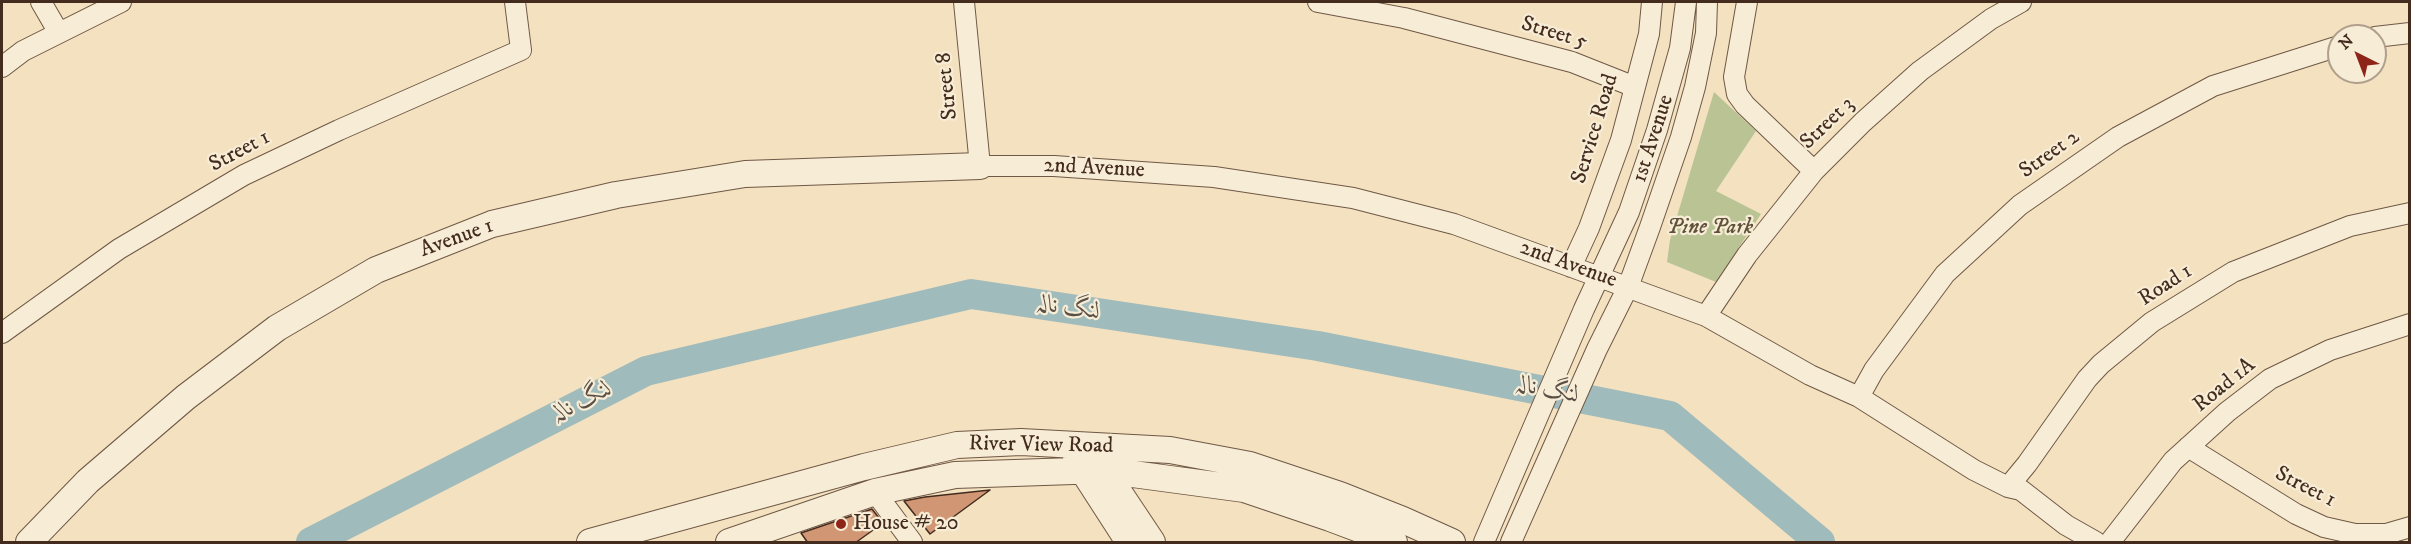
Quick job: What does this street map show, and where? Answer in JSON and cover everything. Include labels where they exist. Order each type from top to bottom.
[{"type":"street","points":[[41,2],[59,33]]},
{"type":"street","points":[[2,67],[23,51],[121,2]]},
{"type":"street","name":"Street 1","points":[[3,329],[118,249],[244,175],[339,130],[521,50],[515,2]]},
{"type":"street","name":"Street 8","points":[[964,2],[980,166]]},
{"type":"street","name":"Street 5","points":[[1318,2],[1404,18],[1561,59],[1635,87]]},
{"type":"street","name":"Service Road","points":[[1571,267],[1589,228],[1621,140],[1649,34],[1652,2]]},
{"type":"street","name":"1st Avenue","points":[[1485,539],[1571,339],[1629,212],[1657,130],[1680,48],[1686,2]]},
{"type":"street","name":"1st Avenue","points":[[1511,543],[1597,349],[1628,287],[1650,227],[1689,107],[1706,33],[1707,2]]},
{"type":"street","points":[[1747,2],[1734,77],[1737,94],[1745,105],[1814,171]]},
{"type":"street","name":"Street 3","points":[[1706,316],[1747,255],[1814,171],[1863,122],[1920,71],[1991,19],[2020,2]]},
{"type":"street","points":[[2387,36],[2409,33]]},
{"type":"street","name":"Street 2","points":[[1859,397],[1874,370],[1945,274],[2020,205],[2118,137],[2213,86],[2327,50]]},
{"type":"street","name":"2nd Avenue","points":[[980,166],[1054,165],[1214,177],[1353,198],[1454,224],[1706,316],[1810,375],[1859,397],[1974,470],[2008,487],[2021,490],[2066,525],[2096,543]]},
{"type":"street","name":"Avenue 1","points":[[29,543],[88,481],[186,397],[277,328],[376,270],[492,224],[616,195],[745,174],[980,166]]},
{"type":"street","name":"Road 1","points":[[2008,487],[2087,379],[2101,364],[2152,322],[2233,272],[2350,226],[2409,213]]},
{"type":"street","name":"Road 1A","points":[[2110,543],[2166,470],[2188,447],[2227,412],[2270,379],[2330,350],[2409,324]]},
{"type":"street","name":"River View Road","points":[[590,543],[853,470],[957,445],[1021,442],[1170,450],[1250,465],[1340,495],[1403,520],[1452,543]]},
{"type":"street","points":[[1078,444],[1129,543]]},
{"type":"street","name":"Street 1","points":[[2188,447],[2296,514],[2324,527],[2355,534],[2386,534],[2409,527]]},
{"type":"street","points":[[1093,471],[1152,543]]},
{"type":"street","name":"River View Road","points":[[729,543],[875,492],[955,476],[1093,471],[1172,478],[1244,489],[1330,518],[1394,543]]},
{"type":"street","points":[[875,492],[912,543]]},
{"type":"green space","name":"Pine Park","points":[[1714,92],[1756,131],[1716,191],[1761,214],[1716,282],[1667,262],[1670,240]]},
{"type":"building","points":[[990,490],[930,534],[904,501],[925,497]]},
{"type":"building","name":"House # 20","points":[[872,509],[883,523],[855,543],[808,543],[801,533]]},
{"type":"waterway","name":"لنگ نالہ","points":[[311,542],[646,371],[971,294],[1318,346],[1670,416],[1820,542]]},
{"type":"place","name":"House # 20","points":[[841,524]]}]
